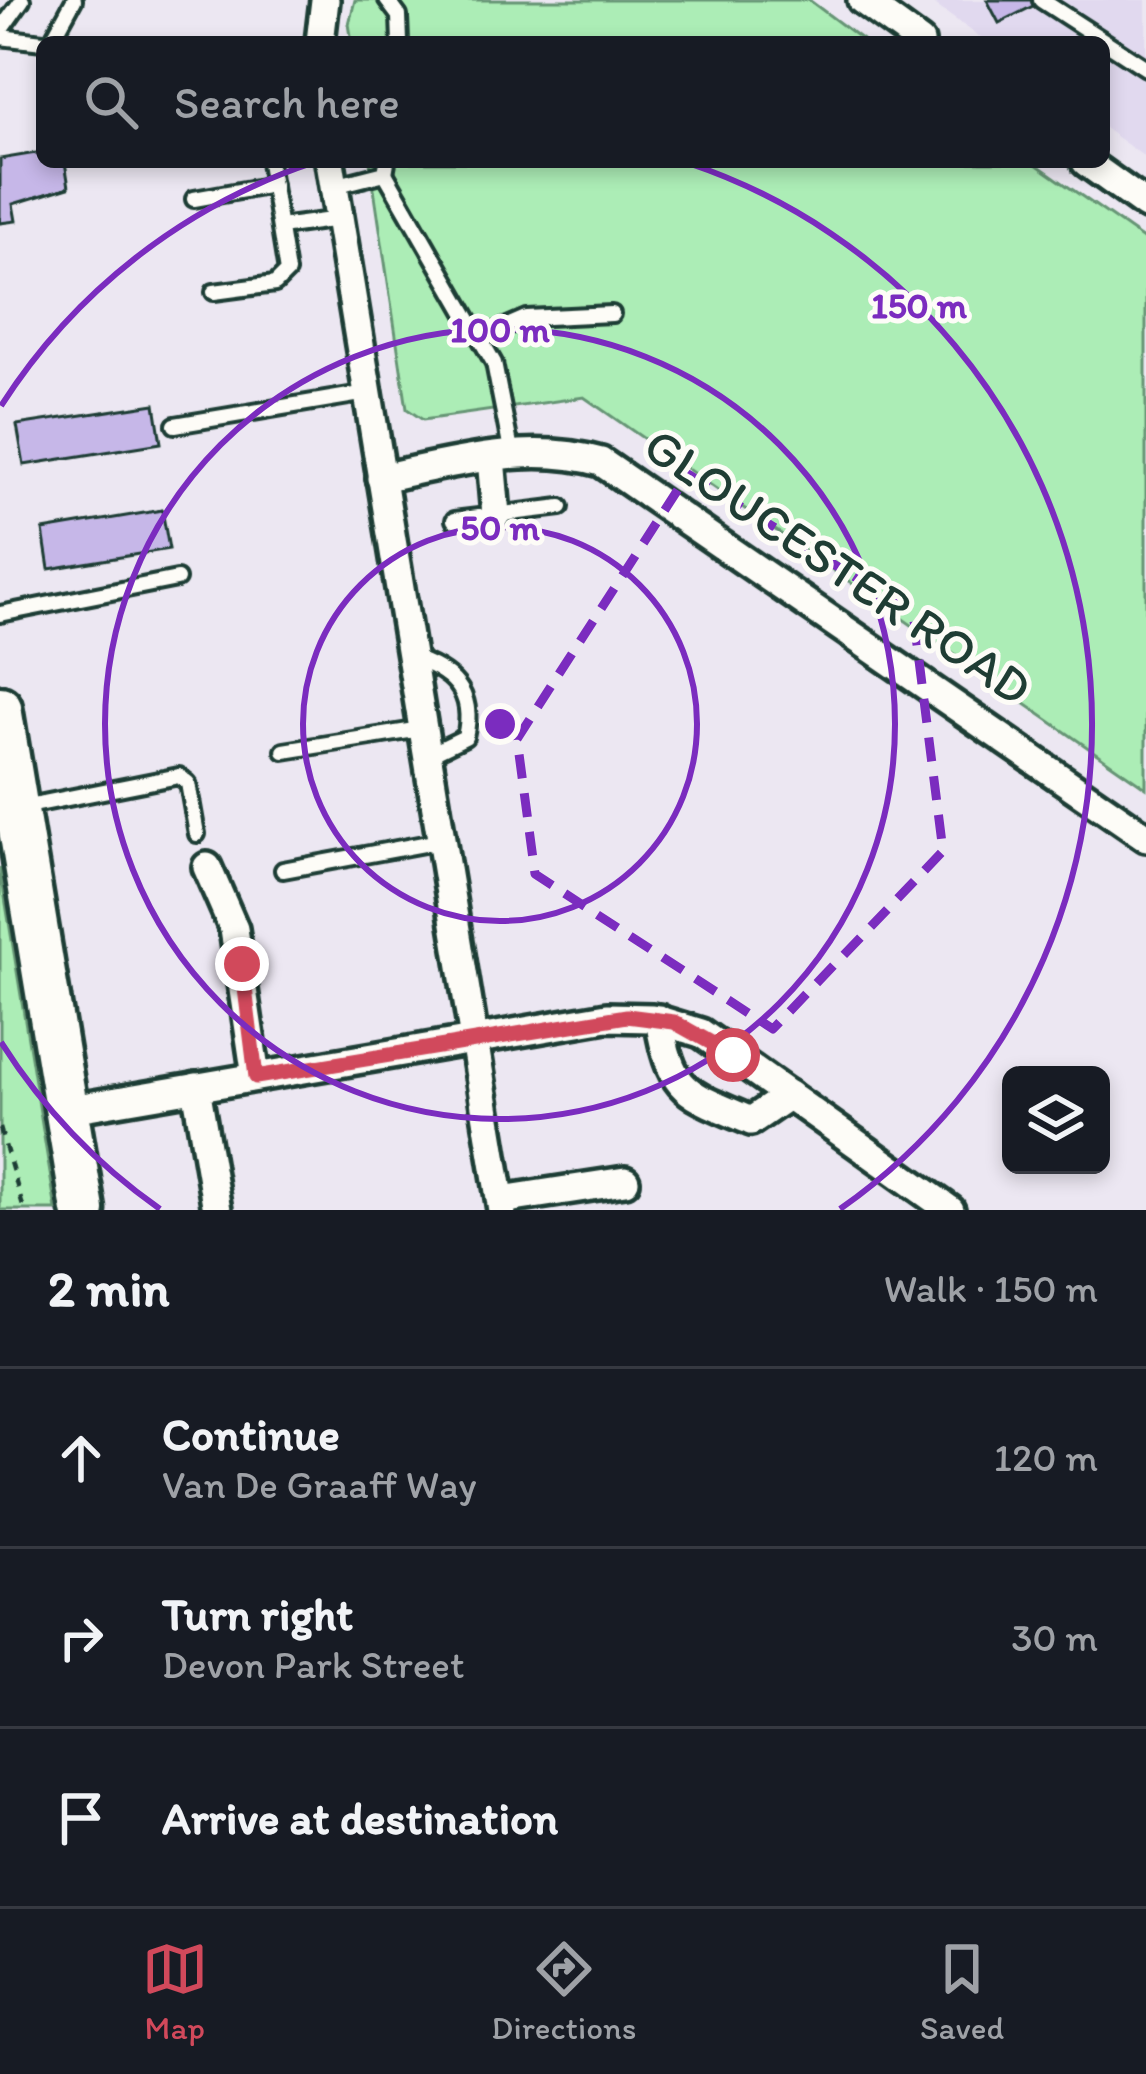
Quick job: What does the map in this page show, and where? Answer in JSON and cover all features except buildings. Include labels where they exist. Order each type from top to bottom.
[{"type":"main road","points":[[0,708],[83,1210]]},
{"type":"street","points":[[321,36],[325,0]]},
{"type":"street","points":[[862,0],[912,36]]},
{"type":"street","points":[[1094,168],[1146,206]]},
{"type":"street","points":[[332,174],[501,1205],[625,1181]]},
{"type":"street","points":[[496,515],[502,456]]},
{"type":"street","name":"GLOUCESTER ROAD","points":[[381,478],[502,456],[582,457],[630,478],[1146,837]]},
{"type":"street","points":[[207,867],[235,928],[256,1077]]},
{"type":"street","points":[[65,1110],[607,1018],[659,1019],[701,1033],[950,1210]]},
{"type":"street","points":[[659,1019],[670,1072],[681,1087],[751,1121],[789,1095]]},
{"type":"street","points":[[196,1087],[217,1210]]},
{"type":"lane","points":[[22,0],[0,34],[36,40]]},
{"type":"lane","points":[[51,36],[74,0]]},
{"type":"lane","points":[[387,0],[399,16],[400,36]]},
{"type":"lane","points":[[1041,0],[1097,36]]},
{"type":"lane","points":[[1110,45],[1146,68]]},
{"type":"lane","points":[[214,292],[284,278],[270,168]]},
{"type":"lane","points":[[332,174],[386,168],[482,338],[508,415],[502,456]]},
{"type":"lane","points":[[194,199],[273,185]]},
{"type":"lane","points":[[280,227],[339,219]]},
{"type":"lane","points":[[482,338],[526,318],[612,314]]},
{"type":"lane","points":[[175,425],[367,393]]},
{"type":"lane","points":[[454,520],[561,507]]},
{"type":"lane","points":[[0,614],[176,580]]},
{"type":"lane","points":[[284,751],[465,737],[463,689],[443,667],[410,657]]},
{"type":"lane","points":[[16,808],[179,776],[188,783],[197,834]]},
{"type":"lane","points":[[283,870],[440,841]]},
{"type":"path","points":[[0,1128],[25,1210]]},
{"type":"highlighted area","points":[[688,474],[913,613],[943,851],[773,1029],[535,874],[517,739]]},
{"type":"shaded area","points":[[928,0],[1146,0],[1146,158],[1110,132],[1110,36],[979,36]]},
{"type":"green space","points":[[355,0],[809,0],[857,36],[351,36]]},
{"type":"green space","points":[[371,168],[1042,168],[1146,241],[1146,788],[584,397],[423,420],[407,409]]},
{"type":"green space","points":[[0,867],[56,1210],[0,1210]]},
{"type":"route","points":[[242,964],[256,1077],[627,1016],[674,1022],[733,1055]]}]
